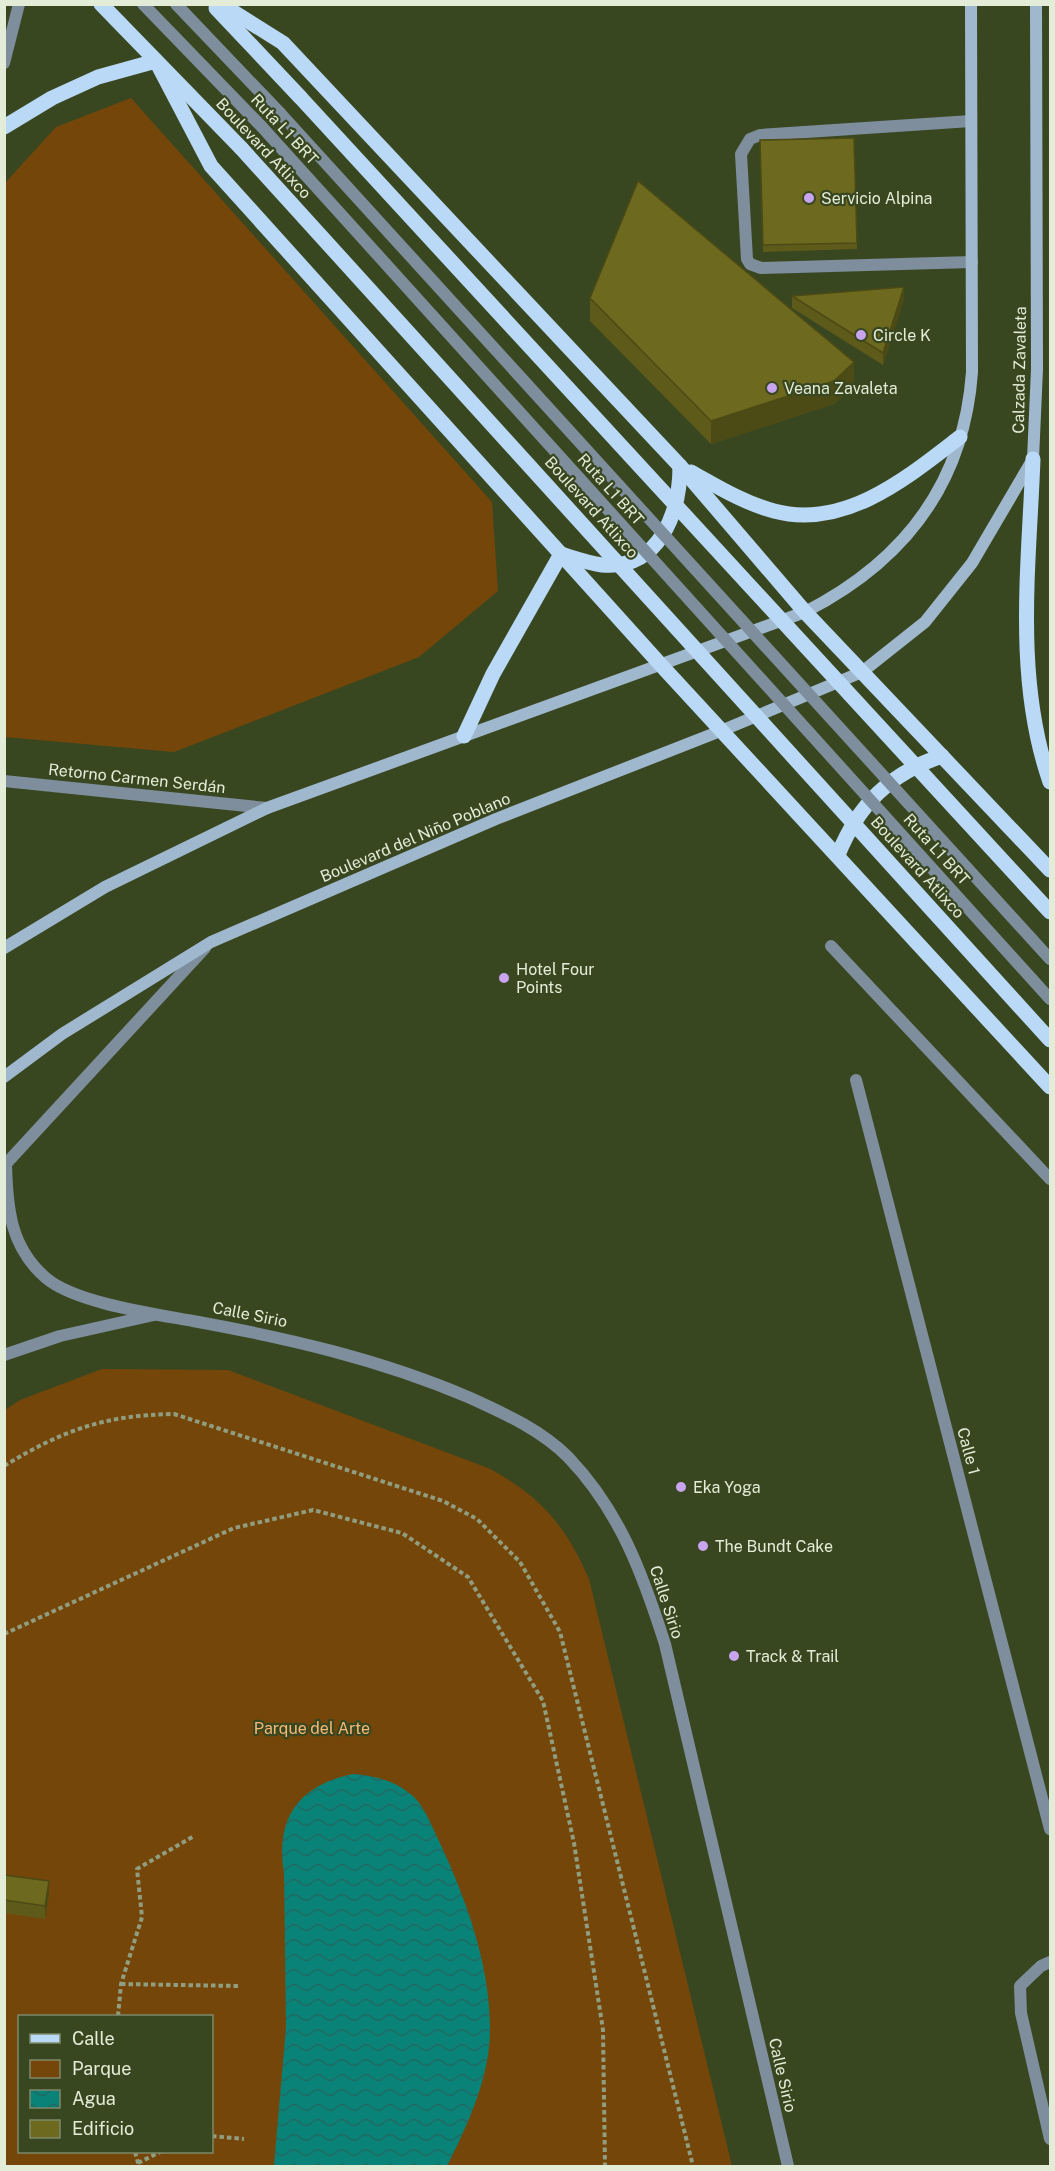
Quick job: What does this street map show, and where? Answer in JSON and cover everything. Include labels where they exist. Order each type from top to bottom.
[{"type":"main road","name":"Boulevard Atlixco","points":[[101,4],[241,148],[1050,1040]]},
{"type":"main road","points":[[212,4],[1050,912]]},
{"type":"main road","points":[[221,4],[283,43],[680,466],[805,612],[1050,870]]},
{"type":"main road","points":[[4,948],[105,887],[267,808],[805,612],[839,595],[862,578],[903,540],[937,494],[950,469],[967,420],[972,372],[971,4]]},
{"type":"main road","name":"Calzada Zavaleta","points":[[861,672],[925,622],[972,563],[1034,459],[1037,369],[1036,4]]},
{"type":"main road","points":[[4,127],[52,98],[98,77],[156,60],[211,166],[660,664],[1050,1087]]},
{"type":"main road","points":[[680,466],[730,494],[775,511],[799,515],[822,514],[892,488],[960,437]]},
{"type":"main road","points":[[1034,459],[1026,655],[1031,708],[1050,782]]},
{"type":"main road","points":[[561,554],[602,565],[637,560],[664,535],[673,519],[679,493],[680,466]]},
{"type":"main road","points":[[464,736],[493,674],[561,554]]},
{"type":"main road","name":"Boulevard del Niño Poblano","points":[[4,1077],[62,1034],[211,942],[496,819],[723,730],[861,672]]},
{"type":"main road","points":[[838,855],[847,833],[875,794],[896,777],[919,764],[942,756]]},
{"type":"street","points":[[4,63],[19,4]]},
{"type":"street","name":"Ruta L1 BRT","points":[[143,4],[262,127],[1050,999]]},
{"type":"street","name":"Ruta L1 BRT","points":[[176,4],[280,113],[1050,959]]},
{"type":"street","points":[[971,121],[760,135],[750,139],[741,154],[747,259],[755,267],[972,262]]},
{"type":"street","name":"Retorno Carmen Serdán","points":[[4,781],[267,808]]},
{"type":"street","points":[[5,1164],[211,942]]},
{"type":"street","points":[[831,946],[1050,1179]]},
{"type":"street","name":"Calle 1","points":[[856,1080],[1050,1829]]},
{"type":"street","name":"Calle Sirio","points":[[5,1164],[7,1206],[13,1233],[27,1258],[48,1280],[82,1297],[290,1338],[429,1380],[516,1418],[567,1456],[609,1507],[644,1576],[665,1644],[788,2166]]},
{"type":"street","name":"Calle Sirio","points":[[4,1355],[60,1336],[159,1314]]},
{"type":"street","points":[[1050,1962],[1041,1966],[1020,1986],[1021,2013],[1050,2139]]},
{"type":"path","points":[[4,1466],[40,1444],[91,1424],[133,1415],[174,1414],[443,1501],[477,1519],[520,1562],[560,1632],[693,2166]]},
{"type":"path","points":[[4,1634],[234,1528],[313,1510],[402,1533],[468,1577],[543,1701],[574,1843],[603,2030],[605,2166]]},
{"type":"path","points":[[118,2015],[121,1984],[142,1917],[138,1869],[194,1836]]},
{"type":"path","points":[[121,1984],[239,1986]]},
{"type":"path","points":[[213,2136],[244,2139]]},
{"type":"path","points":[[139,2165],[157,2153]]},
{"type":"green space","points":[[131,98],[492,502],[498,591],[419,657],[174,752],[5,737],[5,183],[56,127]]},
{"type":"green space","name":"Parque del Arte","points":[[102,1369],[228,1370],[488,1468],[537,1501],[571,1543],[589,1579],[732,2166],[5,2166],[5,1410],[20,1400]]},
{"type":"water","points":[[353,1774],[394,1783],[419,1803],[449,1863],[475,1932],[481,1956],[489,2005],[489,2047],[482,2082],[470,2117],[447,2166],[274,2166],[286,2027],[283,1836],[295,1807],[305,1796],[318,1786]]},
{"type":"building","name":"Servicio Alpina","points":[[854,138],[857,243],[763,245],[760,140]]},
{"type":"building","points":[[638,181],[854,362],[834,381],[711,421],[590,298]]},
{"type":"building","points":[[904,287],[883,353],[792,296]]},
{"type":"building","points":[[4,1875],[49,1881],[45,1906],[4,1900]]},
{"type":"place","name":"Servicio Alpina","points":[[809,198]]},
{"type":"place","name":"Circle K","points":[[861,335]]},
{"type":"place","name":"Veana Zavaleta","points":[[772,388]]},
{"type":"place","name":"Hotel Four Points","points":[[504,978]]},
{"type":"place","name":"Eka Yoga","points":[[681,1487]]},
{"type":"place","name":"The Bundt Cake","points":[[703,1546]]},
{"type":"place","name":"Track & Trail","points":[[734,1656]]}]
